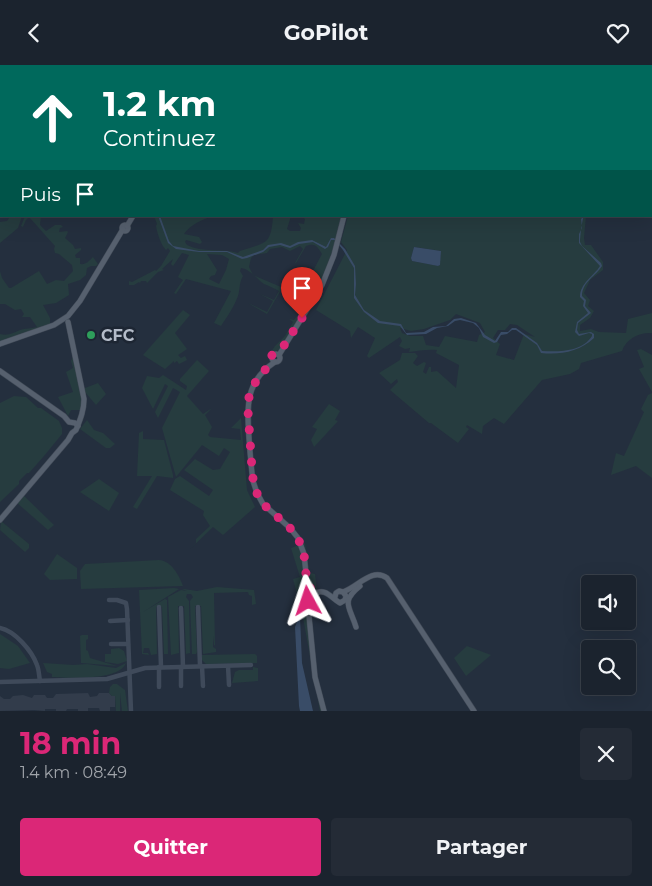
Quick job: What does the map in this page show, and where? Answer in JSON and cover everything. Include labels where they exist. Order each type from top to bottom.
[{"type":"main road","points":[[0,344],[67,319],[132,217]]},
{"type":"main road","points":[[324,711],[315,677],[308,606],[309,592],[304,554],[298,538],[290,528],[263,504],[257,493],[253,481],[248,401],[256,381],[273,360],[272,355],[278,354],[283,347],[322,285],[338,242],[344,217]]},
{"type":"main road","points":[[0,519],[63,445],[73,427],[79,421],[83,395],[67,319]]},
{"type":"main road","points":[[0,371],[63,415],[73,427]]},
{"type":"main road","points":[[345,594],[373,575],[379,574],[386,577],[473,711]]},
{"type":"main road","points":[[345,594],[376,577],[386,581],[473,711]]},
{"type":"main road","points":[[356,627],[348,606],[348,600],[352,592],[362,585]]},
{"type":"main road","points":[[309,592],[320,591],[335,595]]},
{"type":"main road","points":[[335,595],[339,591],[345,594]]},
{"type":"main road","points":[[335,595],[337,601],[342,602],[345,600],[345,594]]},
{"type":"shaded area","points":[[88,693],[90,697],[97,696],[99,693],[109,693],[115,696],[115,707],[110,707],[110,711],[88,708],[88,711],[78,711],[78,709],[56,711],[56,709],[45,709],[45,711],[0,711],[0,696],[4,699],[23,695],[32,698],[34,695],[45,695],[47,698],[53,698],[56,694]]},
{"type":"green space","points":[[8,217],[22,217],[18,228],[0,243],[0,222],[7,221],[9,218]]},
{"type":"green space","points":[[25,217],[29,217],[23,227],[21,226]]},
{"type":"green space","points":[[29,217],[41,217],[40,225],[46,231],[55,225],[61,225],[63,227],[60,228],[59,232],[67,231],[65,238],[75,249],[81,248],[75,255],[76,258],[80,258],[80,264],[86,263],[93,257],[98,264],[87,268],[86,275],[80,280],[68,284],[69,295],[56,303],[43,305],[50,318],[50,326],[0,342],[0,334],[3,335],[37,327],[30,317],[22,317],[24,314],[21,309],[15,310],[5,304],[0,304],[0,271],[2,278],[9,288],[39,271],[47,284],[56,280],[64,281],[73,271],[72,265],[55,253],[55,246]]},
{"type":"green space","points":[[154,217],[211,217],[197,223],[184,234],[199,237],[202,242],[200,244],[186,240],[187,245],[199,249],[238,253],[261,244],[269,238],[273,217],[291,217],[287,229],[290,231],[300,231],[301,228],[298,223],[304,224],[305,219],[302,217],[343,217],[327,268],[319,286],[280,349],[275,352],[271,352],[285,336],[293,322],[289,319],[294,320],[301,311],[304,303],[298,299],[322,254],[317,247],[314,245],[306,246],[296,263],[303,249],[300,246],[290,251],[282,247],[270,249],[267,253],[254,255],[251,258],[249,267],[252,274],[241,268],[240,271],[243,276],[238,296],[221,326],[214,323],[231,291],[186,279],[176,294],[174,293],[183,280],[178,277],[189,255],[182,253],[173,266],[171,264],[173,259],[162,269],[164,270],[158,272],[147,283],[146,281],[141,281],[134,285],[129,285],[129,281],[132,282],[156,271],[170,251],[168,248],[166,250],[161,242]],"holes":[[[207,254],[222,255],[229,259],[219,284],[209,279],[215,275],[217,270]]]},
{"type":"green space","points":[[348,217],[586,217],[585,245],[591,245],[603,262],[603,270],[590,280],[584,293],[590,300],[588,306],[594,311],[590,318],[580,325],[580,331],[591,329],[599,332],[626,333],[628,319],[652,313],[652,333],[634,337],[622,351],[581,363],[579,369],[570,374],[542,380],[504,424],[494,418],[483,426],[482,434],[467,425],[466,427],[469,429],[458,443],[429,423],[390,390],[398,382],[397,379],[391,384],[379,373],[400,360],[402,353],[415,353],[418,356],[413,363],[417,366],[424,362],[426,363],[423,372],[426,374],[429,367],[431,367],[431,372],[437,371],[456,388],[459,365],[436,353],[437,350],[409,352],[410,348],[405,349],[399,346],[402,341],[400,337],[369,358],[367,356],[375,338],[358,327],[351,338],[350,331],[316,310],[347,250],[341,242]],"holes":[[[414,247],[441,251],[439,266],[412,261],[411,258]],[[456,314],[480,323],[485,332],[479,335],[477,342],[445,336],[439,347],[426,345],[423,336],[410,336],[402,333],[400,328],[411,331],[424,329],[450,320]],[[510,324],[517,325],[535,337],[524,334],[514,360],[496,355],[500,344],[493,338],[498,330],[505,330]]]},
{"type":"green space","points":[[289,273],[267,314],[248,303],[267,312],[273,301],[260,294],[274,300],[279,291],[264,284],[255,276],[281,287]]},
{"type":"green space","points":[[183,310],[190,315],[175,333],[187,349],[178,355],[181,358],[185,356],[187,360],[179,364],[177,361],[174,363],[174,361],[165,369],[143,355]]},
{"type":"green space","points":[[641,349],[652,355],[652,392],[639,369],[644,367],[637,350]]},
{"type":"green space","points":[[73,357],[82,399],[81,410],[71,410],[68,416],[58,397],[73,392],[66,372],[73,368],[71,361]]},
{"type":"green space","points":[[197,360],[209,371],[187,396],[203,414],[212,408],[205,415],[212,427],[208,435],[210,437],[241,440],[240,429],[231,428],[241,418],[247,490],[255,507],[223,535],[213,527],[189,550],[196,543],[196,539],[210,526],[203,515],[204,511],[170,490],[175,479],[180,476],[209,496],[213,490],[184,470],[195,459],[213,470],[220,469],[230,452],[224,448],[219,456],[202,445],[176,477],[162,428],[180,392],[173,388],[158,418],[155,412],[168,386],[165,384],[153,409],[142,388],[147,376],[159,378],[163,375],[186,390],[187,386],[180,379]]},
{"type":"green space","points":[[98,383],[106,394],[96,405],[85,392],[85,388]]},
{"type":"green space","points":[[652,393],[652,478],[636,466],[611,475],[616,453],[624,456],[644,412],[641,409],[648,395]]},
{"type":"green space","points":[[14,396],[26,397],[38,408],[41,408],[59,421],[62,434],[29,473],[19,481],[19,484],[0,502],[0,403]]},
{"type":"green space","points":[[329,404],[340,411],[335,420],[338,421],[314,447],[311,440],[317,429],[312,427]]},
{"type":"green space","points":[[87,420],[94,430],[103,433],[115,444],[110,448],[106,448],[80,429]]},
{"type":"green space","points":[[143,431],[143,439],[164,440],[173,478],[157,476],[137,509],[133,507],[152,476],[137,476],[139,433]]},
{"type":"green space","points":[[99,479],[119,493],[109,511],[80,492]]},
{"type":"green space","points":[[22,494],[54,525],[48,530],[16,502]]},
{"type":"green space","points":[[1,521],[29,544],[29,548],[25,552],[0,530]]},
{"type":"green space","points":[[305,543],[309,570],[310,573],[315,574],[317,592],[311,597],[312,639],[316,671],[327,711],[320,711],[302,612],[293,579],[300,577],[291,548]]},
{"type":"green space","points":[[57,554],[77,568],[77,579],[50,580],[44,574]]},
{"type":"green space","points":[[159,560],[171,566],[183,586],[81,589],[80,571],[85,564]]},
{"type":"green space","points":[[217,587],[254,590],[256,604],[252,605],[252,596],[248,592],[214,593],[215,646],[213,636],[213,647],[216,649],[216,652],[203,654],[201,606],[195,606],[197,652],[192,654],[190,601],[193,597],[191,594],[187,594],[186,597],[189,601],[190,653],[186,654],[184,606],[178,606],[179,653],[171,655],[168,597],[181,590],[187,591],[182,589],[197,591]]},
{"type":"green space","points":[[179,589],[143,612],[165,599],[167,600],[168,654],[164,654],[162,607],[156,607],[157,654],[151,655],[149,648],[144,648],[143,653],[148,653],[149,655],[142,654],[139,590]]},
{"type":"green space","points":[[0,634],[18,646],[30,663],[9,669],[0,668]]},
{"type":"green space","points":[[88,635],[86,650],[90,658],[117,666],[81,663],[80,636]]},
{"type":"green space","points":[[467,646],[491,655],[466,676],[454,658]]},
{"type":"green space","points":[[119,648],[124,651],[127,661],[118,664],[105,662],[105,654],[111,654],[111,649]]},
{"type":"green space","points":[[255,654],[257,656],[257,663],[206,664],[202,660],[202,655]]},
{"type":"green space","points":[[43,663],[87,664],[116,668],[126,663],[122,669],[104,676],[70,678],[52,677],[52,674],[47,672]]},
{"type":"green space","points":[[253,667],[258,668],[258,681],[232,683],[235,672],[239,670],[253,670]]},
{"type":"green space","points":[[113,684],[117,684],[125,690],[128,711],[122,711],[120,693],[120,711],[116,711],[115,696],[109,693],[110,687]]},
{"type":"water","points":[[158,217],[160,217],[169,241],[173,246],[199,251],[227,251],[243,257],[263,250],[268,245],[281,243],[290,246],[298,242],[312,240],[326,247],[331,238],[334,238],[345,249],[355,266],[355,295],[364,310],[380,321],[401,324],[406,333],[424,332],[433,327],[446,326],[454,319],[461,318],[476,323],[485,335],[495,341],[501,332],[508,332],[512,328],[516,328],[537,343],[542,351],[563,351],[582,345],[592,336],[589,333],[579,336],[575,332],[577,322],[588,313],[583,306],[584,301],[580,297],[582,288],[600,266],[579,243],[581,230],[580,242],[582,246],[602,266],[584,287],[582,296],[586,300],[585,306],[591,313],[578,323],[577,330],[579,334],[591,332],[594,334],[594,338],[582,347],[562,353],[548,354],[541,353],[537,345],[516,330],[501,335],[497,342],[494,343],[483,337],[479,328],[473,323],[460,320],[448,326],[437,328],[426,334],[407,335],[400,326],[378,323],[364,312],[354,298],[354,268],[335,240],[331,240],[325,249],[313,242],[299,244],[290,248],[280,245],[269,247],[263,252],[242,259],[227,252],[199,252],[176,249],[168,243]]},
{"type":"water","points":[[414,247],[441,251],[440,265],[412,261]]},
{"type":"water","points":[[299,616],[302,663],[313,711],[300,711],[299,706],[295,627]]},
{"type":"taxiway","points":[[109,600],[126,603],[131,711]]},
{"type":"taxiway","points":[[159,607],[161,667]]},
{"type":"taxiway","points":[[198,607],[200,666]]},
{"type":"taxiway","points":[[181,608],[183,667]]},
{"type":"taxiway","points":[[110,621],[128,620]]},
{"type":"taxiway","points":[[0,628],[17,637],[27,648],[37,665],[40,681]]},
{"type":"taxiway","points":[[111,644],[128,644]]},
{"type":"taxiway","points":[[0,682],[107,679],[145,668],[251,665]]},
{"type":"taxiway","points":[[202,666],[203,686]]},
{"type":"taxiway","points":[[228,666],[229,685]]},
{"type":"taxiway","points":[[159,667],[159,687]]},
{"type":"taxiway","points":[[181,667],[181,686]]},
{"type":"place","name":"CFC","points":[[91,335]]},
{"type":"route","points":[[302,318],[283,347],[272,355],[269,365],[256,381],[249,397],[248,411],[254,488],[263,504],[290,528],[298,538],[304,558],[307,584],[313,591],[308,601]]}]
